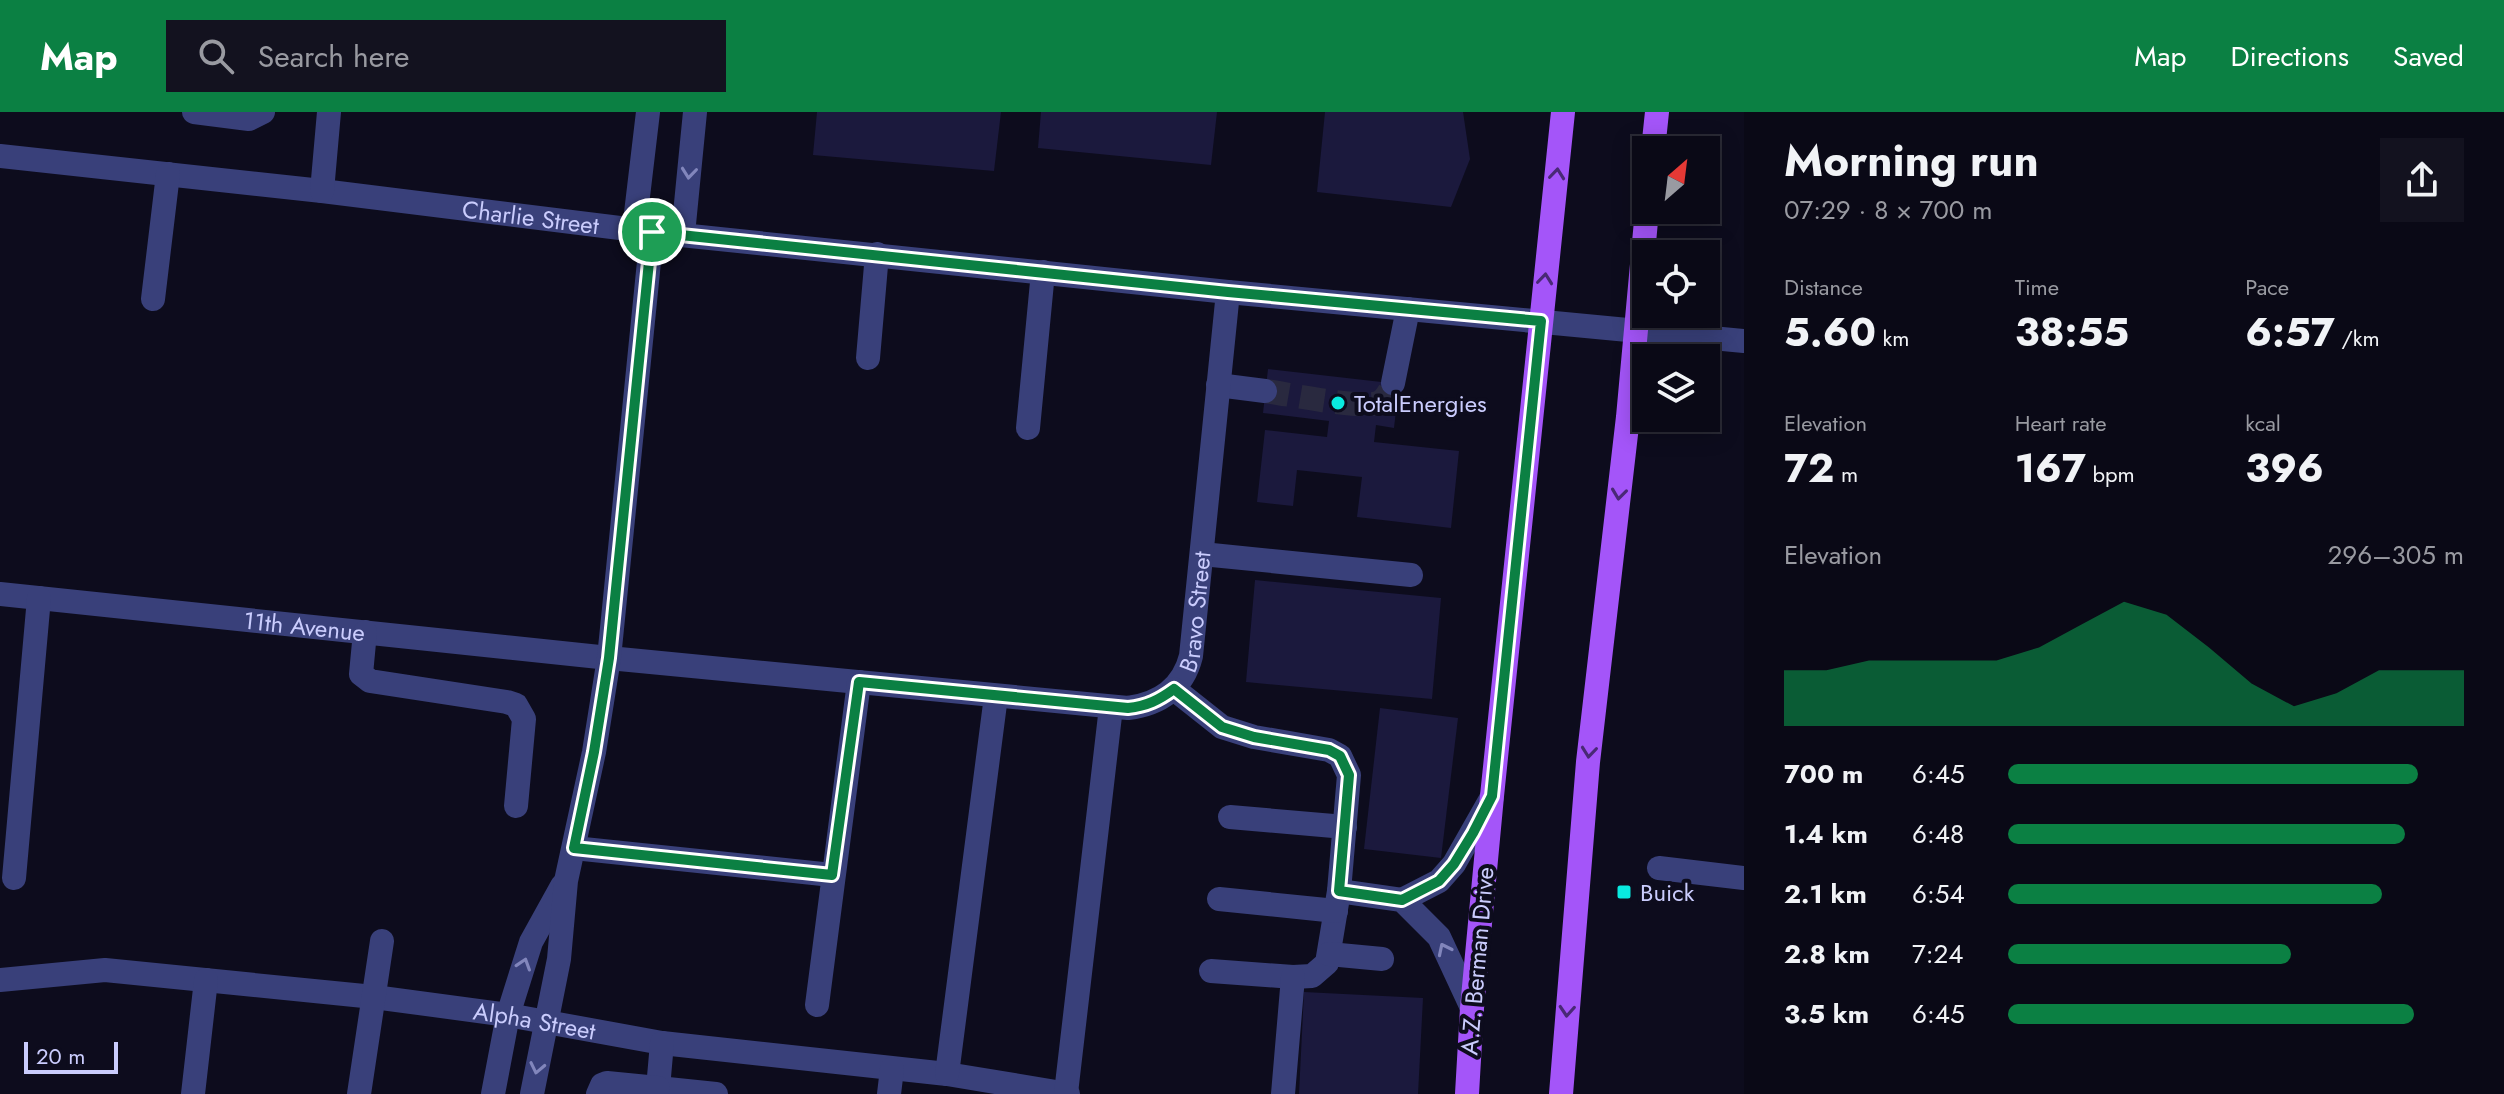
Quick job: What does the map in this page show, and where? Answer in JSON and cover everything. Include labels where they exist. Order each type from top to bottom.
[{"type":"main road","name":"A.Z. Berman Drive","points":[[1467,1094],[1492,796],[1563,112]]},
{"type":"main road","points":[[1654,136],[1657,112]]},
{"type":"main road","points":[[1561,1094],[1588,762],[1637,330],[1646,224]]},
{"type":"street","points":[[206,113],[249,119],[263,112]]},
{"type":"street","points":[[322,191],[329,112]]},
{"type":"street","points":[[532,1094],[561,947],[566,881],[594,752],[609,658],[643,231],[648,112]]},
{"type":"street","points":[[683,234],[695,112]]},
{"type":"street","name":"Charlie Street","points":[[0,156],[322,191],[643,231],[1228,292],[1744,341]]},
{"type":"street","points":[[153,299],[168,174]]},
{"type":"street","points":[[868,358],[877,254]]},
{"type":"street","points":[[1028,428],[1043,272]]},
{"type":"street","name":"Bravo Street","points":[[609,658],[1111,707],[1144,706],[1159,700],[1174,689],[1185,674],[1191,656],[1228,292]]},
{"type":"street","points":[[1393,383],[1408,309]]},
{"type":"street","points":[[1218,385],[1265,391]]},
{"type":"street","points":[[1202,554],[1411,575]]},
{"type":"street","name":"11th Avenue","points":[[0,594],[609,658]]},
{"type":"street","points":[[14,878],[39,598]]},
{"type":"street","points":[[365,632],[361,674],[370,681],[516,705],[524,719],[516,806]]},
{"type":"street","points":[[817,1005],[859,682]]},
{"type":"street","points":[[1174,689],[1222,727],[1254,737],[1329,750],[1340,756],[1349,775],[1338,901],[1327,963],[1318,973],[1293,977],[1211,971]]},
{"type":"street","points":[[947,1074],[996,696]]},
{"type":"street","points":[[1067,1094],[1111,707]]},
{"type":"street","points":[[1219,899],[1402,900],[1439,881],[1454,864],[1492,796]]},
{"type":"street","points":[[1230,817],[1345,827]]},
{"type":"street","points":[[574,848],[832,875]]},
{"type":"street","points":[[1659,868],[1744,878]]},
{"type":"street","points":[[493,1094],[508,1015],[531,942],[566,881]]},
{"type":"street","points":[[1402,900],[1439,937],[1472,1008]]},
{"type":"street","points":[[359,1094],[382,941]]},
{"type":"street","points":[[1329,954],[1382,959]]},
{"type":"street","name":"Alpha Street","points":[[0,980],[105,970],[374,997],[508,1015],[662,1043],[947,1074],[1067,1094]]},
{"type":"street","points":[[1283,1094],[1293,977]]},
{"type":"street","points":[[193,1094],[206,980]]},
{"type":"street","points":[[658,1088],[662,1043]]},
{"type":"street","points":[[889,1094],[892,1069]]},
{"type":"street","points":[[598,1094],[602,1085],[607,1083],[716,1094]]},
{"type":"building","points":[[817,112],[1001,112],[994,171],[813,155]]},
{"type":"building","points":[[1041,112],[1217,112],[1211,165],[1038,148]]},
{"type":"building","points":[[1325,112],[1463,112],[1470,159],[1451,207],[1317,192]]},
{"type":"building","points":[[1268,369],[1399,384],[1394,428],[1376,425],[1374,442],[1459,451],[1451,528],[1357,517],[1362,477],[1297,470],[1293,506],[1257,502],[1265,430],[1327,437],[1329,421],[1263,413]]},
{"type":"building","points":[[1255,580],[1441,598],[1432,699],[1246,682]]},
{"type":"building","points":[[1380,708],[1458,718],[1441,858],[1364,849]]},
{"type":"building","points":[[1304,992],[1423,998],[1418,1094],[1299,1094]]},
{"type":"tunnel","points":[[1265,391],[1340,403],[1369,404],[1383,399],[1393,383]]},
{"type":"place","name":"TotalEnergies","points":[[1338,403]]},
{"type":"place","name":"Buick","points":[[1624,892]]},
{"type":"route","points":[[652,232],[1541,321],[1492,796],[1454,864],[1439,881],[1402,900],[1339,891],[1349,775],[1340,756],[1329,750],[1254,737],[1222,727],[1174,689],[1159,700],[1128,708],[859,682],[832,875],[574,848],[609,658],[652,232]]}]
